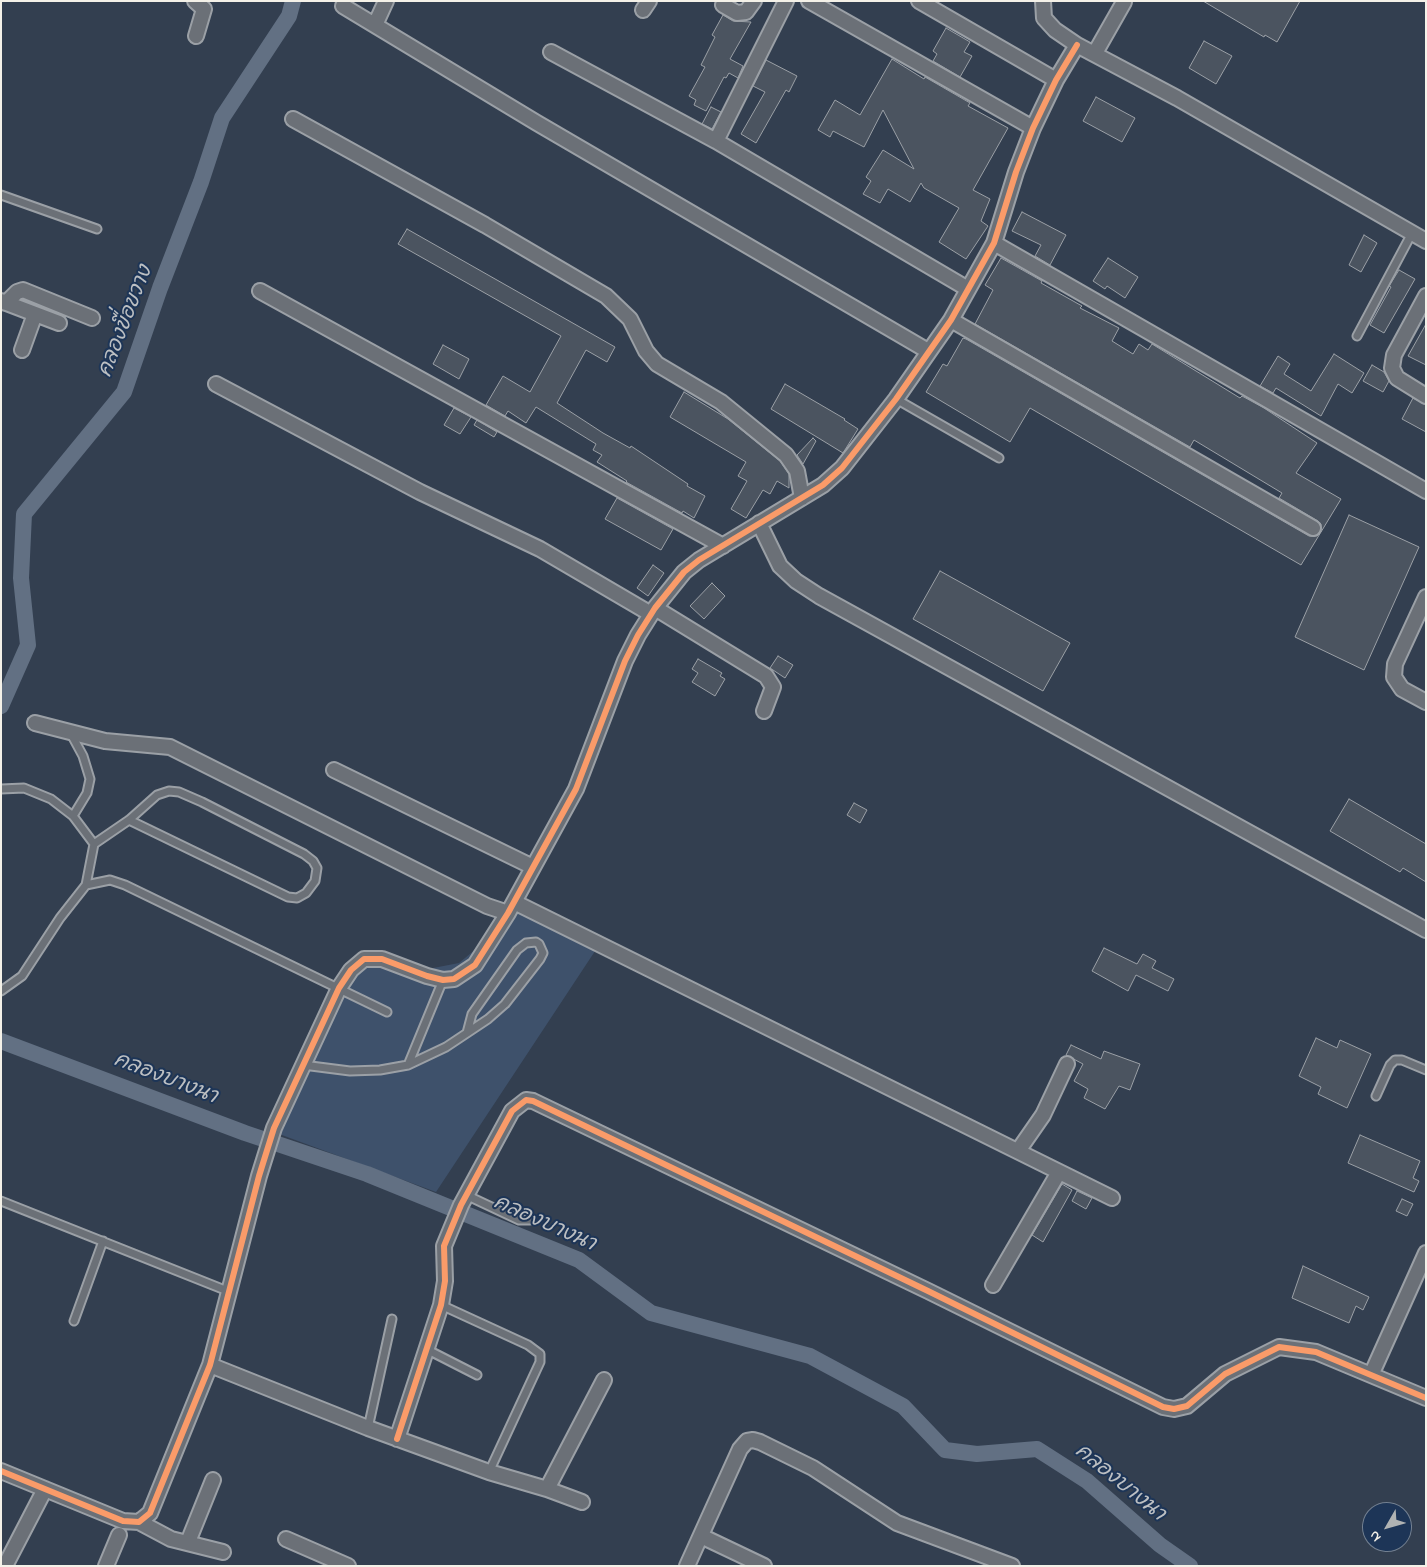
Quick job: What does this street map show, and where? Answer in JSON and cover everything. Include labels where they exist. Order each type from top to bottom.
[{"type":"street","points":[[195,1],[204,9],[196,36]]},
{"type":"street","points":[[375,25],[386,1]]},
{"type":"street","points":[[723,5],[737,13],[746,12],[754,1]]},
{"type":"street","points":[[716,141],[786,1]]},
{"type":"street","points":[[809,1],[1033,128]]},
{"type":"street","points":[[919,1],[1056,80]]},
{"type":"street","points":[[1043,1],[1044,18],[1055,30],[1077,45],[1095,53],[1426,241]]},
{"type":"street","points":[[1095,53],[1124,2]]},
{"type":"street","points":[[343,6],[537,123],[928,351]]},
{"type":"street","points":[[140,1522],[154,1506],[210,1365],[259,1176],[274,1128],[339,988],[357,964],[364,959],[382,959],[443,980],[454,979],[475,965],[511,908],[576,789],[625,662],[638,635],[653,611],[684,572],[759,522],[824,485],[842,468],[896,399],[951,320],[994,243],[1016,172],[1033,128],[1056,80],[1077,45]]},
{"type":"street","points":[[551,52],[716,141],[968,289]]},
{"type":"street","points":[[293,119],[485,225],[606,296],[630,319],[641,344],[657,364],[721,402],[786,455],[797,471],[802,498]]},
{"type":"street","points":[[994,243],[1426,491]]},
{"type":"street","points":[[4,302],[17,292],[23,290],[92,318]]},
{"type":"street","points":[[260,291],[723,546]]},
{"type":"street","points":[[1426,296],[1394,355],[1392,368],[1397,378],[1426,396]]},
{"type":"street","points":[[4,302],[58,323]]},
{"type":"street","points":[[22,350],[35,314]]},
{"type":"street","points":[[951,320],[1312,528]]},
{"type":"street","points":[[216,384],[420,492],[540,549],[766,676],[773,687],[764,711]]},
{"type":"street","points":[[759,522],[780,566],[796,581],[819,596],[1426,930]]},
{"type":"street","points":[[1426,597],[1395,664],[1394,677],[1402,689],[1426,702]]},
{"type":"street","points":[[36,722],[105,741],[170,747],[487,906],[511,908],[1018,1150],[1112,1198]]},
{"type":"street","points":[[334,770],[533,867]]},
{"type":"street","points":[[1018,1150],[1043,1114],[1068,1064]]},
{"type":"street","points":[[397,1439],[441,1305],[445,1281],[444,1246],[464,1200],[512,1111],[526,1100],[533,1101],[1163,1407],[1174,1409],[1187,1406],[1225,1374],[1279,1347],[1316,1352],[1426,1398]]},
{"type":"street","points":[[993,1285],[1059,1172]]},
{"type":"street","points":[[1372,1374],[1426,1253]]},
{"type":"street","points":[[210,1365],[397,1439],[489,1472],[547,1489],[582,1502]]},
{"type":"street","points":[[547,1489],[604,1380]]},
{"type":"street","points":[[686,1566],[740,1449],[748,1441],[753,1440],[813,1468],[897,1523],[1012,1566]]},
{"type":"street","points":[[1,1471],[123,1521],[140,1522],[171,1538],[223,1552]]},
{"type":"street","points":[[188,1542],[213,1480]]},
{"type":"street","points":[[5,1566],[45,1489]]},
{"type":"street","points":[[106,1566],[119,1535]]},
{"type":"street","points":[[701,1536],[764,1566]]},
{"type":"street","points":[[286,1539],[348,1566]]},
{"type":"lane","points":[[1,195],[97,229]]},
{"type":"lane","points":[[1357,336],[1412,233]]},
{"type":"lane","points":[[896,399],[999,458]]},
{"type":"lane","points":[[69,730],[83,756],[90,779],[87,793],[74,816]]},
{"type":"lane","points":[[1,790],[24,788],[51,799],[74,816],[94,844]]},
{"type":"lane","points":[[1,990],[22,976],[60,918],[86,885],[94,844],[129,820],[157,795],[169,791],[179,792],[304,854],[313,861],[317,868],[315,881],[306,893],[297,898],[288,897],[129,820]]},
{"type":"lane","points":[[86,885],[100,880],[124,885],[386,1012]]},
{"type":"lane","points":[[302,1065],[350,1071],[380,1070],[408,1065],[446,1047],[467,1033],[488,1019],[505,1004],[540,959],[543,953],[540,944],[526,943],[518,950],[472,1014],[467,1033]]},
{"type":"lane","points":[[408,1065],[443,980]]},
{"type":"lane","points":[[1376,1096],[1390,1065],[1395,1060],[1402,1060],[1426,1070]]},
{"type":"lane","points":[[464,1200],[518,1220],[530,1220]]},
{"type":"lane","points":[[1,1201],[230,1292]]},
{"type":"lane","points":[[74,1321],[103,1241]]},
{"type":"lane","points":[[441,1305],[528,1345],[540,1354],[540,1362],[489,1472]]},
{"type":"lane","points":[[368,1428],[392,1319]]},
{"type":"lane","points":[[426,1349],[477,1375]]},
{"type":"shaded area","points":[[513,893],[603,939],[436,1192],[271,1131],[362,953],[380,951],[428,969],[459,963],[483,943]]},
{"type":"building","points":[[1203,1],[1300,1],[1277,42],[1265,35],[1264,37]]},
{"type":"building","points":[[723,15],[733,21],[751,22],[730,59],[743,66],[738,78],[729,73],[726,78],[724,77],[706,111],[694,105],[696,100],[689,96],[705,67],[701,65],[715,37],[712,35]]},
{"type":"building","points":[[946,28],[970,42],[964,52],[972,56],[960,77],[933,61],[937,54],[933,51]]},
{"type":"building","points":[[1204,41],[1232,56],[1216,84],[1189,68]]},
{"type":"building","points":[[892,59],[924,79],[925,77],[970,103],[968,106],[1008,128],[973,190],[990,199],[981,221],[988,226],[966,259],[939,242],[959,208],[924,188],[921,183],[910,202],[888,189],[880,203],[863,194],[871,181],[866,177],[883,150],[914,169],[883,110],[864,147],[833,131],[830,137],[818,130],[835,100],[860,115]]},
{"type":"building","points":[[766,60],[797,76],[789,92],[786,90],[756,143],[741,134],[765,92],[753,86]]},
{"type":"building","points":[[1096,97],[1135,118],[1122,142],[1083,121]]},
{"type":"building","points":[[711,107],[721,112],[712,129],[702,124]]},
{"type":"building","points":[[1022,212],[1066,235],[1050,265],[1035,256],[1041,245],[1012,231]]},
{"type":"building","points":[[407,229],[615,347],[607,362],[586,350],[557,403],[603,433],[630,448],[631,446],[688,484],[687,486],[705,496],[694,518],[626,482],[597,462],[602,455],[593,450],[596,444],[536,407],[526,423],[508,411],[505,416],[486,405],[503,376],[530,392],[561,336],[398,244]]},
{"type":"building","points":[[1364,235],[1377,243],[1361,272],[1349,265]]},
{"type":"building","points":[[1001,258],[1082,306],[1080,308],[1119,328],[1112,341],[1133,354],[1139,344],[1148,350],[1152,344],[1240,398],[1242,396],[1264,408],[1317,443],[1296,473],[1341,499],[1321,532],[1321,524],[1318,521],[1279,498],[1282,493],[1194,440],[1190,447],[975,324],[993,290],[985,285]]},
{"type":"building","points":[[1108,258],[1138,277],[1125,298],[1107,286],[1105,289],[1093,281]]},
{"type":"building","points":[[1399,270],[1415,279],[1384,333],[1370,325]]},
{"type":"building","points":[[1426,324],[1426,365],[1408,356]]},
{"type":"building","points":[[963,338],[966,339],[1309,536],[1317,536],[1321,532],[1301,565],[1030,408],[1010,442],[926,392],[943,364],[947,366]]},
{"type":"building","points":[[443,345],[469,359],[459,379],[433,364]]},
{"type":"building","points":[[1334,354],[1364,373],[1352,393],[1338,384],[1321,416],[1276,388],[1273,393],[1260,386],[1278,356],[1290,364],[1284,374],[1311,391]]},
{"type":"building","points":[[1372,365],[1384,372],[1389,381],[1383,392],[1363,381]]},
{"type":"building","points":[[785,384],[845,419],[858,429],[843,453],[771,409]]},
{"type":"building","points":[[684,392],[728,419],[780,461],[789,474],[789,488],[777,481],[770,494],[763,490],[746,518],[731,509],[747,481],[738,476],[746,462],[670,417]]},
{"type":"building","points":[[1413,398],[1426,405],[1426,432],[1402,419]]},
{"type":"building","points":[[454,408],[471,417],[460,434],[444,425]]},
{"type":"building","points":[[477,420],[497,432],[494,437],[474,425]]},
{"type":"building","points":[[813,438],[816,441],[803,464],[797,455]]},
{"type":"building","points":[[617,498],[673,529],[661,550],[605,519]]},
{"type":"building","points":[[1349,515],[1419,547],[1364,670],[1295,637]]},
{"type":"building","points":[[653,565],[664,573],[648,596],[637,588]]},
{"type":"building","points":[[940,571],[1070,643],[1043,691],[913,619]]},
{"type":"building","points":[[712,583],[725,596],[704,619],[690,606]]},
{"type":"building","points":[[778,656],[793,665],[785,678],[770,668]]},
{"type":"building","points":[[698,659],[722,673],[720,676],[725,679],[715,696],[692,682],[698,673],[692,669]]},
{"type":"building","points":[[1349,799],[1426,844],[1426,882],[1403,868],[1400,872],[1330,831]]},
{"type":"building","points":[[854,803],[867,810],[860,823],[847,815]]},
{"type":"building","points":[[1104,948],[1137,964],[1143,954],[1156,961],[1152,968],[1174,979],[1168,991],[1136,975],[1128,991],[1092,971]]},
{"type":"building","points":[[1316,1038],[1337,1048],[1340,1040],[1371,1054],[1347,1108],[1318,1094],[1321,1087],[1299,1076]]},
{"type":"building","points":[[1071,1045],[1101,1059],[1104,1051],[1140,1064],[1130,1090],[1119,1086],[1105,1109],[1084,1098],[1088,1089],[1074,1081],[1083,1064],[1066,1055]]},
{"type":"building","points":[[1360,1135],[1420,1161],[1413,1178],[1419,1181],[1414,1192],[1348,1163]]},
{"type":"building","points":[[1062,1184],[1072,1190],[1043,1242],[1032,1235]]},
{"type":"building","points":[[1077,1191],[1092,1198],[1086,1209],[1072,1201]]},
{"type":"building","points":[[1402,1199],[1413,1204],[1407,1216],[1396,1211]]},
{"type":"building","points":[[1303,1266],[1369,1297],[1363,1310],[1356,1306],[1349,1323],[1292,1298]]},
{"type":"waterway","name":"คลองขื่อขวาง","points":[[1,706],[28,645],[21,578],[24,514],[124,392],[160,288],[201,182],[222,118],[289,16],[293,1]]},
{"type":"waterway","name":"คลองบางนา","points":[[1,1041],[245,1133],[367,1174],[579,1260],[651,1313],[810,1356],[903,1406],[945,1450],[977,1454],[1037,1449],[1087,1481],[1160,1545],[1190,1566]]},
{"type":"cycle path","points":[[1,1471],[123,1521],[139,1522],[150,1513],[210,1365],[259,1176],[274,1128],[339,988],[351,970],[364,959],[382,959],[443,980],[454,979],[475,965],[508,913],[576,789],[625,661],[655,608],[684,572],[699,560],[823,485],[842,468],[896,399],[951,320],[994,243],[1016,172],[1033,128],[1056,80],[1077,45]]},
{"type":"cycle path","points":[[397,1439],[441,1305],[445,1281],[444,1246],[461,1205],[512,1111],[526,1100],[533,1101],[928,1291],[1163,1407],[1174,1409],[1187,1406],[1225,1374],[1279,1347],[1316,1352],[1426,1398]]}]
